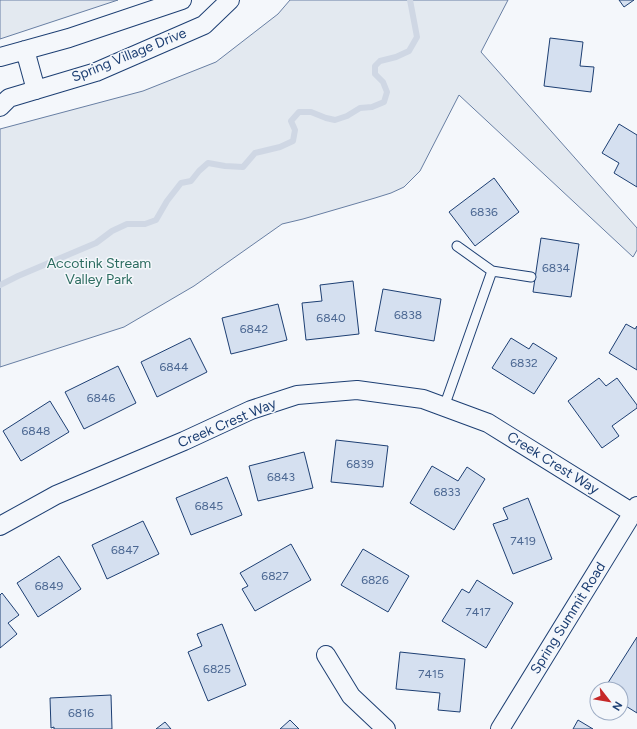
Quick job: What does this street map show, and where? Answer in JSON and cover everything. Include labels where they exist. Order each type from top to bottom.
[{"type":"street","points":[[0,57],[68,38],[182,0]]},
{"type":"street","name":"Spring Village Drive","points":[[0,107],[9,98],[96,72],[204,25],[230,0]]},
{"type":"street","points":[[25,50],[36,90]]},
{"type":"street","name":"Creek Crest Way","points":[[0,526],[56,495],[184,441],[251,410],[297,394],[357,390],[423,399],[488,423],[635,509]]},
{"type":"street","name":"Spring Summit Road","points":[[500,729],[635,509]]},
{"type":"street","points":[[326,655],[351,696],[386,729]]},
{"type":"lane","points":[[457,246],[492,271],[531,277]]},
{"type":"lane","points":[[444,407],[492,271]]},
{"type":"green space","points":[[0,0],[118,0],[0,39]]},
{"type":"green space","name":"Accotink Stream Valley Park","points":[[290,0],[508,0],[481,52],[637,228],[637,250],[633,257],[459,95],[420,171],[404,187],[375,198],[282,224],[194,286],[124,327],[0,367],[0,129],[143,91],[216,62],[278,14]]},
{"type":"building","points":[[619,0],[634,0],[624,7]]},
{"type":"building","points":[[550,38],[583,42],[580,66],[594,67],[591,92],[544,86]]},
{"type":"building","points":[[619,124],[637,135],[637,187],[614,173],[619,163],[602,153]]},
{"type":"building","points":[[494,178],[519,212],[475,246],[449,212]]},
{"type":"building","points":[[541,238],[579,244],[571,297],[533,292]]},
{"type":"building","points":[[353,281],[359,334],[306,340],[302,303],[322,301],[320,285]]},
{"type":"building","points":[[383,289],[441,299],[434,341],[375,331]]},
{"type":"building","points":[[278,304],[287,340],[231,354],[222,318]]},
{"type":"building","points":[[626,324],[635,329],[637,326],[637,370],[609,353]]},
{"type":"building","points":[[190,338],[207,372],[157,397],[141,362]]},
{"type":"building","points":[[511,338],[529,349],[533,343],[557,358],[534,394],[492,368]]},
{"type":"building","points":[[118,366],[136,403],[84,429],[65,392]]},
{"type":"building","points":[[599,378],[606,386],[617,378],[637,405],[637,408],[612,426],[619,436],[602,448],[568,401]]},
{"type":"building","points":[[50,401],[69,432],[21,461],[3,431]]},
{"type":"building","points":[[336,440],[388,446],[383,487],[331,482]]},
{"type":"building","points":[[304,452],[313,488],[258,501],[249,466]]},
{"type":"building","points":[[432,466],[458,481],[467,467],[485,479],[454,530],[410,503]]},
{"type":"building","points":[[227,477],[242,515],[191,535],[176,498]]},
{"type":"building","points":[[528,498],[552,559],[513,574],[493,524],[508,519],[503,508]]},
{"type":"building","points":[[143,521],[159,554],[107,579],[92,545]]},
{"type":"building","points":[[291,544],[311,580],[255,611],[242,589],[248,586],[240,573]]},
{"type":"building","points":[[363,549],[409,576],[388,612],[341,585]]},
{"type":"building","points":[[59,556],[81,589],[38,617],[17,583]]},
{"type":"building","points":[[477,580],[513,603],[486,648],[442,621],[462,589],[469,593]]},
{"type":"building","points":[[2,593],[19,615],[8,623],[17,634],[0,648],[0,595]]},
{"type":"building","points":[[222,624],[246,685],[208,701],[188,652],[202,646],[197,634]]},
{"type":"building","points":[[637,637],[637,713],[629,708],[629,681],[609,681]]},
{"type":"building","points":[[400,652],[465,659],[460,712],[438,710],[440,693],[396,689]]},
{"type":"building","points":[[111,695],[112,729],[51,728],[50,698]]},
{"type":"building","points":[[290,720],[299,729],[280,729]]},
{"type":"building","points":[[578,720],[593,729],[573,729]]},
{"type":"building","points":[[165,722],[171,729],[156,729]]},
{"type":"waterway","points":[[0,285],[96,243],[112,231],[127,224],[145,224],[156,220],[167,201],[181,183],[191,181],[208,163],[243,167],[255,153],[280,147],[293,141],[295,130],[291,121],[299,112],[311,112],[335,120],[347,116],[360,108],[372,107],[384,102],[387,92],[383,82],[375,74],[375,66],[380,61],[396,57],[409,51],[417,37],[410,0]]}]
